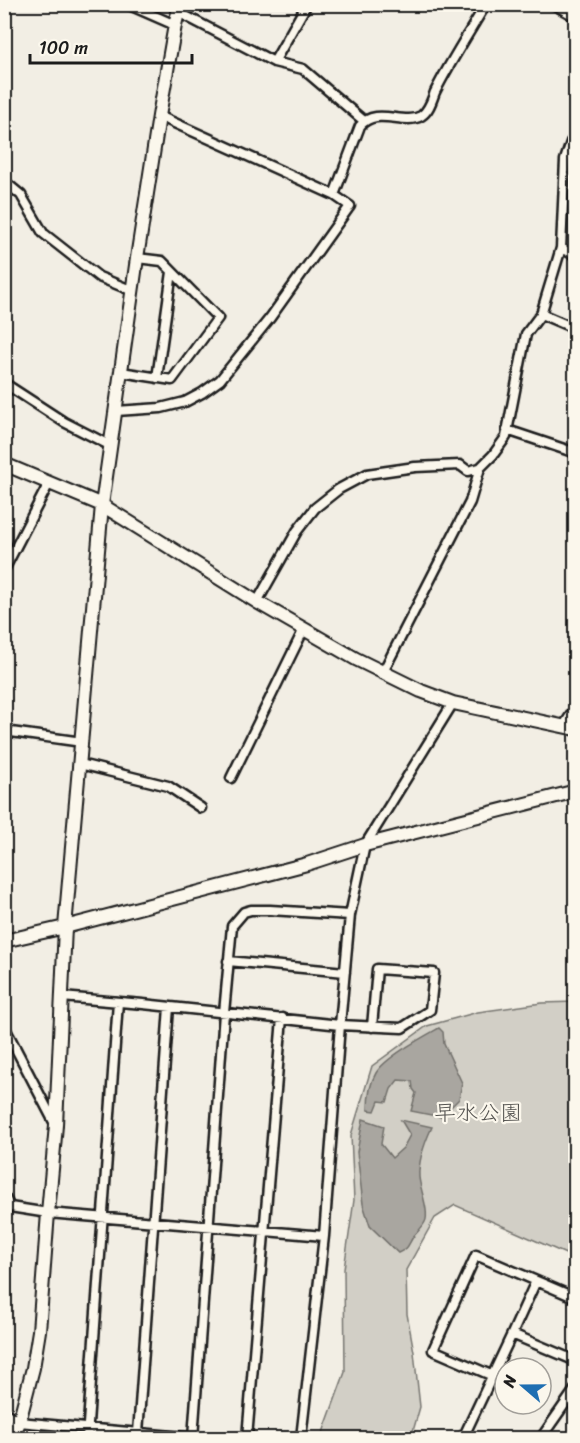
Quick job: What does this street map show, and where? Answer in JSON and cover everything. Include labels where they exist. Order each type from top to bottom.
[{"type":"street","points":[[127,4],[175,25]]},
{"type":"street","points":[[274,62],[307,4]]},
{"type":"street","points":[[334,195],[360,126],[364,121],[374,117],[420,117],[426,111],[439,84],[486,4]]},
{"type":"street","points":[[553,4],[576,17]]},
{"type":"street","points":[[13,1438],[33,1368],[39,1331],[56,1125],[65,927],[102,505],[159,116],[179,8],[274,62],[303,69],[364,121]]},
{"type":"street","points":[[116,411],[161,408],[185,402],[220,380],[270,318],[350,206],[334,195],[159,116]]},
{"type":"street","points":[[383,672],[470,502],[480,468],[493,455],[506,436],[526,334],[541,314],[561,248],[565,160],[576,135]]},
{"type":"street","points":[[4,182],[21,195],[43,233],[99,277],[133,291]]},
{"type":"street","points":[[561,248],[576,256]]},
{"type":"street","points":[[121,372],[172,380],[218,318],[162,261],[137,258]]},
{"type":"street","points":[[157,378],[172,272]]},
{"type":"street","points":[[541,314],[576,329]]},
{"type":"street","points":[[4,382],[64,422],[111,446]]},
{"type":"street","points":[[507,430],[576,453]]},
{"type":"street","points":[[4,464],[102,505],[257,602],[356,659],[421,691],[453,703],[576,729]]},
{"type":"street","points":[[257,602],[297,531],[315,508],[339,489],[367,474],[405,468],[460,465],[468,471],[480,468]]},
{"type":"street","points":[[4,570],[49,483]]},
{"type":"street","points":[[231,778],[304,629]]},
{"type":"street","points":[[301,1438],[324,1236],[350,915],[364,845],[453,703]]},
{"type":"street","points":[[563,726],[576,707]]},
{"type":"street","points":[[4,731],[82,742]]},
{"type":"street","points":[[80,764],[168,786],[201,808]]},
{"type":"street","points":[[4,941],[307,864],[364,845],[576,791]]},
{"type":"street","points":[[4,1428],[19,1422],[194,1438],[232,926],[244,912],[270,910],[350,915]]},
{"type":"street","points":[[228,961],[345,972]]},
{"type":"street","points":[[62,997],[340,1025],[372,1027],[402,1028],[430,1010],[434,973],[377,969],[372,1027]]},
{"type":"street","points":[[87,1438],[118,1002]]},
{"type":"street","points":[[138,1433],[169,1007]]},
{"type":"street","points":[[247,1438],[282,1018]]},
{"type":"street","points":[[4,1026],[56,1125]]},
{"type":"street","points":[[4,1196],[7,1208],[324,1236]]},
{"type":"street","points":[[463,1438],[493,1376],[433,1350],[476,1255],[576,1298]]},
{"type":"street","points":[[502,1356],[536,1281]]},
{"type":"street","points":[[512,1334],[576,1361]]},
{"type":"street","points":[[541,1438],[576,1388]]},
{"type":"street","points":[[4,1408],[6,1413],[19,1422]]},
{"type":"green space","name":"早水公園","points":[[575,1002],[575,1258],[455,1205],[435,1218],[406,1270],[407,1314],[420,1407],[411,1438],[321,1438],[345,1372],[344,1269],[354,1200],[351,1135],[372,1066],[427,1026],[478,1012],[542,1003]]},
{"type":"shaded area","points":[[439,1028],[443,1032],[444,1044],[462,1083],[459,1099],[441,1117],[411,1111],[416,1093],[412,1081],[398,1080],[391,1089],[387,1102],[379,1101],[375,1111],[368,1110],[371,1086],[381,1067],[405,1048]]},
{"type":"shaded area","points":[[363,1119],[384,1126],[381,1144],[392,1158],[403,1148],[410,1135],[401,1120],[432,1127],[422,1151],[419,1171],[426,1218],[407,1247],[398,1253],[370,1226],[363,1204],[357,1152]]}]
